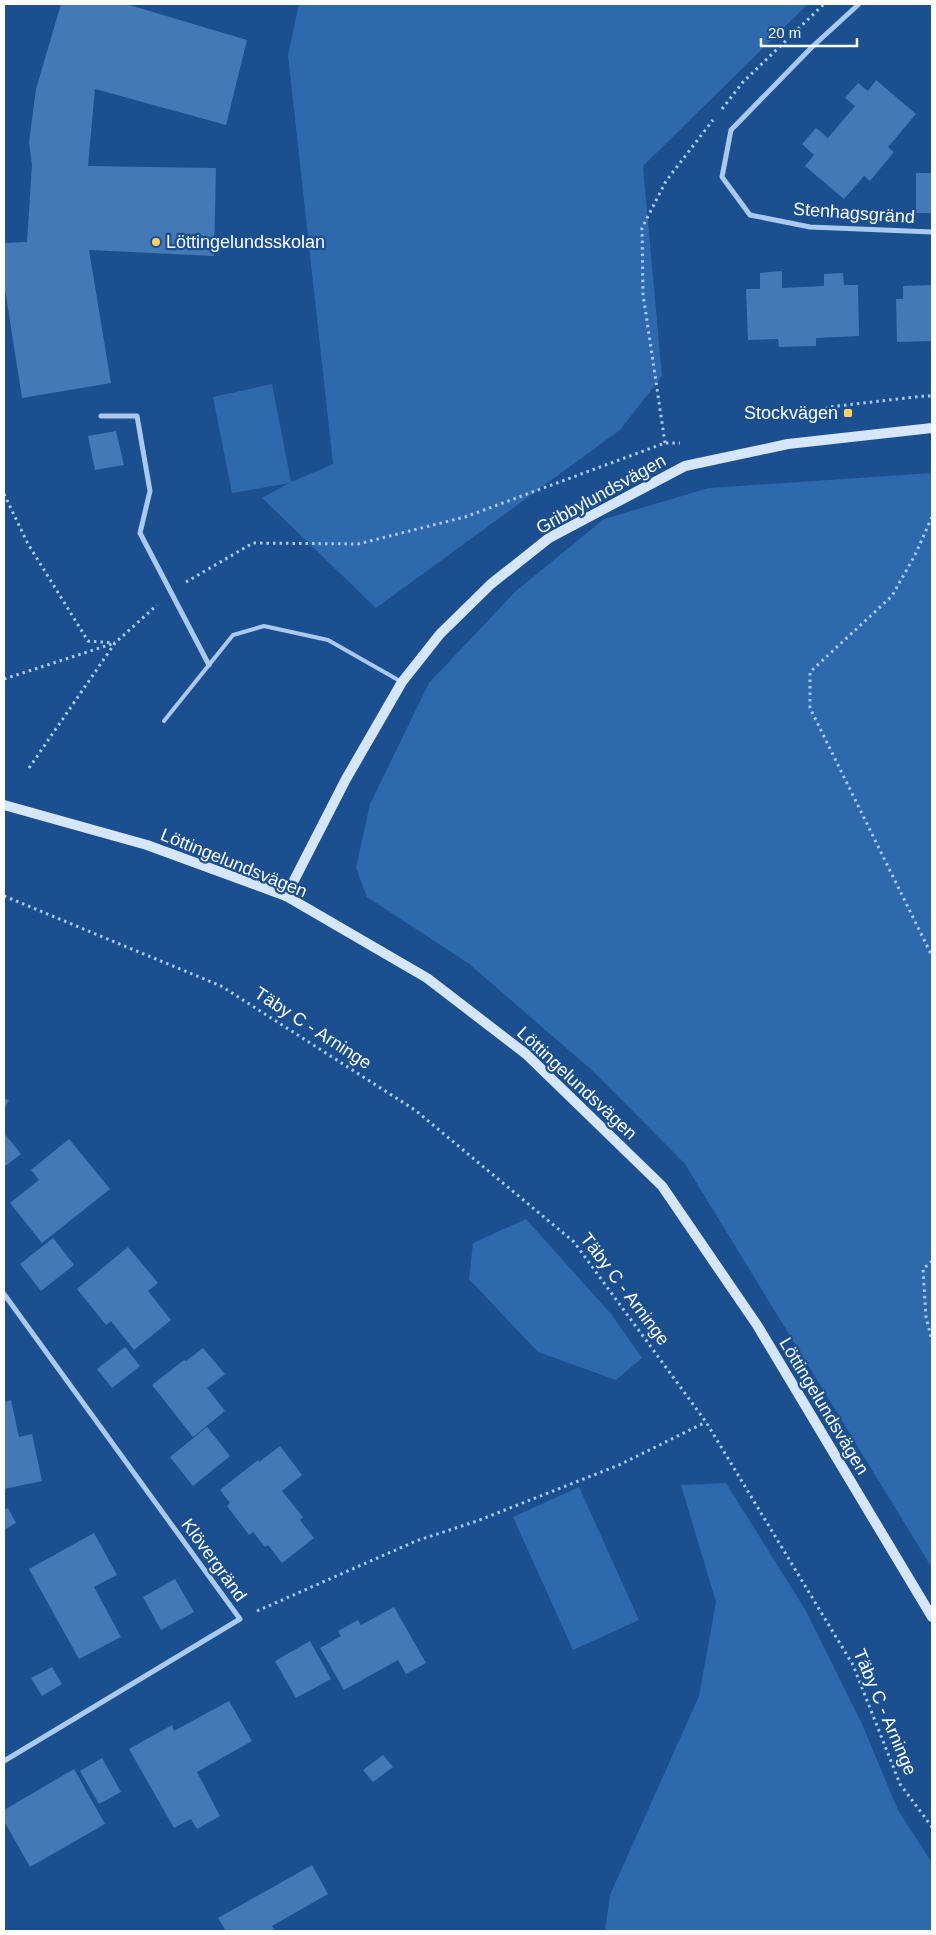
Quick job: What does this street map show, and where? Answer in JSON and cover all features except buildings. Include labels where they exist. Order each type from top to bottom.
[{"type":"main road","name":"Gribbylundsvägen","points":[[286,896],[346,779],[402,682],[440,634],[453,621],[491,584],[549,538],[685,466],[788,444],[932,428]]},
{"type":"main road","name":"Löttingelundsvägen","points":[[4,806],[147,845],[286,896],[427,978],[526,1054],[662,1186],[757,1325],[932,1617]]},
{"type":"street","name":"Stenhagsgränd","points":[[859,4],[812,47],[731,130],[722,177],[750,215],[810,226],[932,232]]},
{"type":"street","points":[[100,416],[137,416],[150,492],[140,532],[209,665]]},
{"type":"street","name":"Klövergränd","points":[[4,1294],[240,1619],[4,1762]]},
{"type":"lane","points":[[164,721],[233,635],[264,626],[328,640],[402,682]]},
{"type":"path","points":[[29,768],[115,643],[171,592],[253,543],[358,544],[465,517],[665,443],[643,294],[642,228],[666,181],[743,82],[824,4]]},
{"type":"path","points":[[4,494],[28,544],[88,642],[115,643]]},
{"type":"path","points":[[932,517],[915,555],[892,596],[810,672],[810,708],[932,956]]},
{"type":"path","points":[[4,679],[115,643]]},
{"type":"path","name":"Täby C - Arninge","points":[[4,896],[222,986],[415,1110],[574,1242],[706,1422],[853,1665],[900,1784],[932,1827]]},
{"type":"path","points":[[932,1261],[922,1269],[926,1317],[932,1341]]},
{"type":"path","points":[[240,1619],[416,1541],[477,1521],[618,1466],[706,1422]]},
{"type":"shaded area","points":[[299,4],[808,4],[643,166],[662,376],[620,430],[376,608],[262,498],[289,483],[232,493],[213,397],[272,384],[291,482],[333,464],[288,55]]},
{"type":"shaded area","points":[[932,473],[932,1568],[685,1164],[594,1072],[468,963],[367,897],[356,868],[370,804],[429,683],[516,591],[604,519],[709,488]]},
{"type":"shaded area","points":[[526,1219],[611,1314],[642,1358],[616,1380],[538,1352],[469,1279],[473,1243]]},
{"type":"shaded area","points":[[726,1483],[806,1611],[862,1724],[898,1810],[932,1863],[932,1931],[605,1931],[610,1895],[699,1696],[716,1602],[681,1485]]},
{"type":"shaded area","points":[[579,1487],[639,1620],[573,1650],[513,1517]]},
{"type":"place","name":"Löttingelundsskolan","points":[[156,242]]},
{"type":"place","name":"Stockvägen","points":[[848,413]]}]
